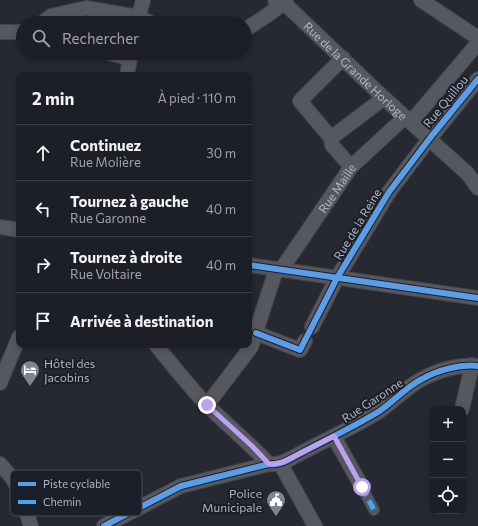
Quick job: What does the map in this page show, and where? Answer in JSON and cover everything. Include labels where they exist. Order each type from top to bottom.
[{"type":"street","points":[[142,16],[143,0]]},
{"type":"street","points":[[421,0],[478,38]]},
{"type":"street","points":[[252,26],[270,14],[282,1]]},
{"type":"street","name":"Rue de la Grande Horloge","points":[[282,1],[384,98],[430,138],[468,174],[478,188]]},
{"type":"street","points":[[51,16],[86,8],[120,16]]},
{"type":"street","points":[[0,32],[16,32]]},
{"type":"street","name":"Rue Maille","points":[[252,344],[278,270],[351,167],[408,119],[478,43]]},
{"type":"street","points":[[343,58],[300,101],[332,138],[332,145],[351,167]]},
{"type":"street","points":[[128,72],[130,60]]},
{"type":"street","name":"Rue Quillou","points":[[430,138],[478,79]]},
{"type":"street","points":[[332,138],[384,98]]},
{"type":"street","name":"Rue de la Reine","points":[[312,327],[337,278],[389,192],[430,138]]},
{"type":"street","points":[[0,227],[16,230]]},
{"type":"street","points":[[252,266],[478,298]]},
{"type":"street","points":[[256,333],[300,350],[305,341]]},
{"type":"street","points":[[0,383],[16,344]]},
{"type":"street","points":[[158,348],[187,384],[207,405],[252,446],[274,463],[315,526]]},
{"type":"street","name":"Rue Maille","points":[[207,405],[250,348]]},
{"type":"street","name":"Rue Garonne","points":[[142,506],[181,486],[274,463],[334,436],[378,411],[422,379],[444,370],[466,365],[475,365]]},
{"type":"street","points":[[463,406],[475,365]]},
{"type":"street","points":[[334,436],[374,510]]},
{"type":"street","points":[[0,464],[10,477]]},
{"type":"street","points":[[27,516],[31,526]]},
{"type":"street","name":"Rue Garonne","points":[[104,526],[123,516]]},
{"type":"marked path","points":[[362,487],[374,510]]},
{"type":"cycle path","points":[[256,333],[300,350],[337,278],[389,192],[430,138],[478,79]]},
{"type":"cycle path","points":[[252,265],[478,298]]},
{"type":"cycle path","points":[[142,506],[181,486],[269,464],[279,464],[378,412],[410,386],[428,376],[442,370],[464,366],[478,366]]},
{"type":"cycle path","points":[[104,526],[123,516]]},
{"type":"place","name":"Hôtel des Jacobins","points":[[30,387]]},
{"type":"place","name":"Police Municipale","points":[[276,517]]},
{"type":"route","points":[[207,405],[252,446],[269,464],[283,462],[334,436],[362,487]]}]
